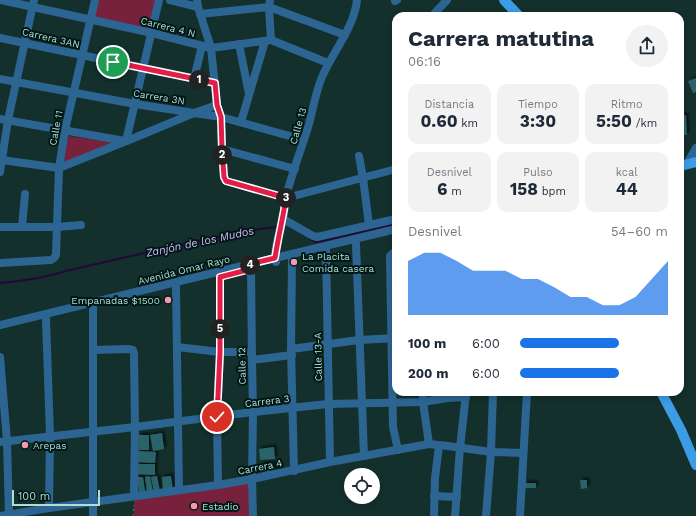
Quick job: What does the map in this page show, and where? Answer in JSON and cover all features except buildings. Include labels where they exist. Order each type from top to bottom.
[{"type":"main road","points":[[504,0],[515,12]]},
{"type":"main road","points":[[684,166],[696,162]]},
{"type":"main road","points":[[663,396],[681,430],[696,465]]},
{"type":"street","name":"Carrera 4 N","points":[[1,0],[33,3],[91,20],[152,32],[211,48],[268,40],[328,63]]},
{"type":"street","name":"Calle 11","points":[[0,263],[51,260],[56,255],[59,168],[65,130],[95,0]]},
{"type":"street","points":[[126,141],[159,0]]},
{"type":"street","points":[[170,0],[198,7],[270,3],[345,35]]},
{"type":"street","name":"Calle 13","points":[[276,260],[286,198],[321,79],[328,63],[345,35],[352,19],[356,0]]},
{"type":"street","points":[[436,12],[447,0]]},
{"type":"street","points":[[0,172],[4,119],[16,82],[33,3]]},
{"type":"street","points":[[241,122],[268,40],[270,3]]},
{"type":"street","points":[[198,7],[211,48],[217,105],[221,117],[224,177],[226,181],[286,198],[392,170]]},
{"type":"street","name":"Carrera 3AN","points":[[0,38],[215,83]]},
{"type":"street","points":[[239,44],[249,95]]},
{"type":"street","points":[[194,79],[202,46]]},
{"type":"street","name":"Carrera 3N","points":[[0,79],[135,104],[194,113],[217,105]]},
{"type":"street","points":[[2,160],[59,168],[194,113],[221,117],[304,140]]},
{"type":"street","points":[[4,119],[126,141]]},
{"type":"street","points":[[684,165],[696,148]]},
{"type":"street","points":[[222,149],[295,169]]},
{"type":"street","points":[[359,156],[369,225]]},
{"type":"street","points":[[22,227],[25,194]]},
{"type":"street","points":[[282,225],[317,237],[392,220]]},
{"type":"street","points":[[0,227],[56,227],[81,225]]},
{"type":"street","name":"Avenida Omar Rayo","points":[[0,325],[276,260],[392,230]]},
{"type":"street","name":"Avenida Omar Rayo","points":[[276,260],[292,259],[392,235]]},
{"type":"street","points":[[356,244],[364,456]]},
{"type":"street","name":"Calle 13-A","points":[[326,251],[330,462]]},
{"type":"street","points":[[392,254],[390,256],[392,297]]},
{"type":"street","points":[[292,259],[291,352],[294,471]]},
{"type":"street","name":"Avenida Omar Rayo","points":[[0,330],[220,277],[250,266]]},
{"type":"street","name":"Calle 12","points":[[250,266],[253,412],[253,516]]},
{"type":"street","points":[[218,485],[217,417],[220,352],[220,277]]},
{"type":"street","points":[[176,287],[178,490]]},
{"type":"street","points":[[93,308],[93,516]]},
{"type":"street","points":[[46,319],[50,436],[49,508]]},
{"type":"street","points":[[177,347],[251,356],[291,352],[327,344],[392,338]]},
{"type":"street","points":[[94,350],[133,350],[135,427],[134,496]]},
{"type":"street","points":[[0,357],[6,515]]},
{"type":"street","points":[[392,396],[393,427],[398,450]]},
{"type":"street","points":[[423,396],[429,444]]},
{"type":"street","name":"Carrera 3","points":[[4,441],[328,404],[423,402],[460,396]]},
{"type":"street","points":[[455,516],[466,396]]},
{"type":"street","points":[[486,516],[491,452],[493,396]]},
{"type":"street","points":[[520,516],[527,396]]},
{"type":"street","name":"Carrera 4","points":[[6,515],[218,485],[294,471],[330,462],[429,444],[491,452],[523,453]]},
{"type":"street","points":[[434,516],[435,478],[439,446]]},
{"type":"street","points":[[434,496],[457,497]]},
{"type":"path","points":[[133,516],[134,496]]},
{"type":"shaded area","points":[[98,0],[156,0],[149,30],[93,19]]},
{"type":"shaded area","points":[[68,136],[115,143],[62,165]]},
{"type":"shaded area","name":"Estadio","points":[[252,479],[253,516],[134,516],[134,496]]},
{"type":"waterway","name":"Zanjón de los Mudos","points":[[310,239],[316,242],[392,225]]},
{"type":"waterway","name":"Zanjón de los Mudos","points":[[0,283],[45,277],[201,240],[259,229],[279,227]]},
{"type":"place","name":"La Placita Comida casera","points":[[294,262]]},
{"type":"place","name":"Empanadas $1500","points":[[168,300]]},
{"type":"place","name":"Arepas","points":[[25,445]]},
{"type":"place","name":"Estadio","points":[[194,506]]},
{"type":"route","points":[[113,62],[215,83],[217,105],[221,117],[224,177],[226,181],[286,198],[275,258],[250,264],[251,269],[220,277],[220,352],[217,417]]}]
